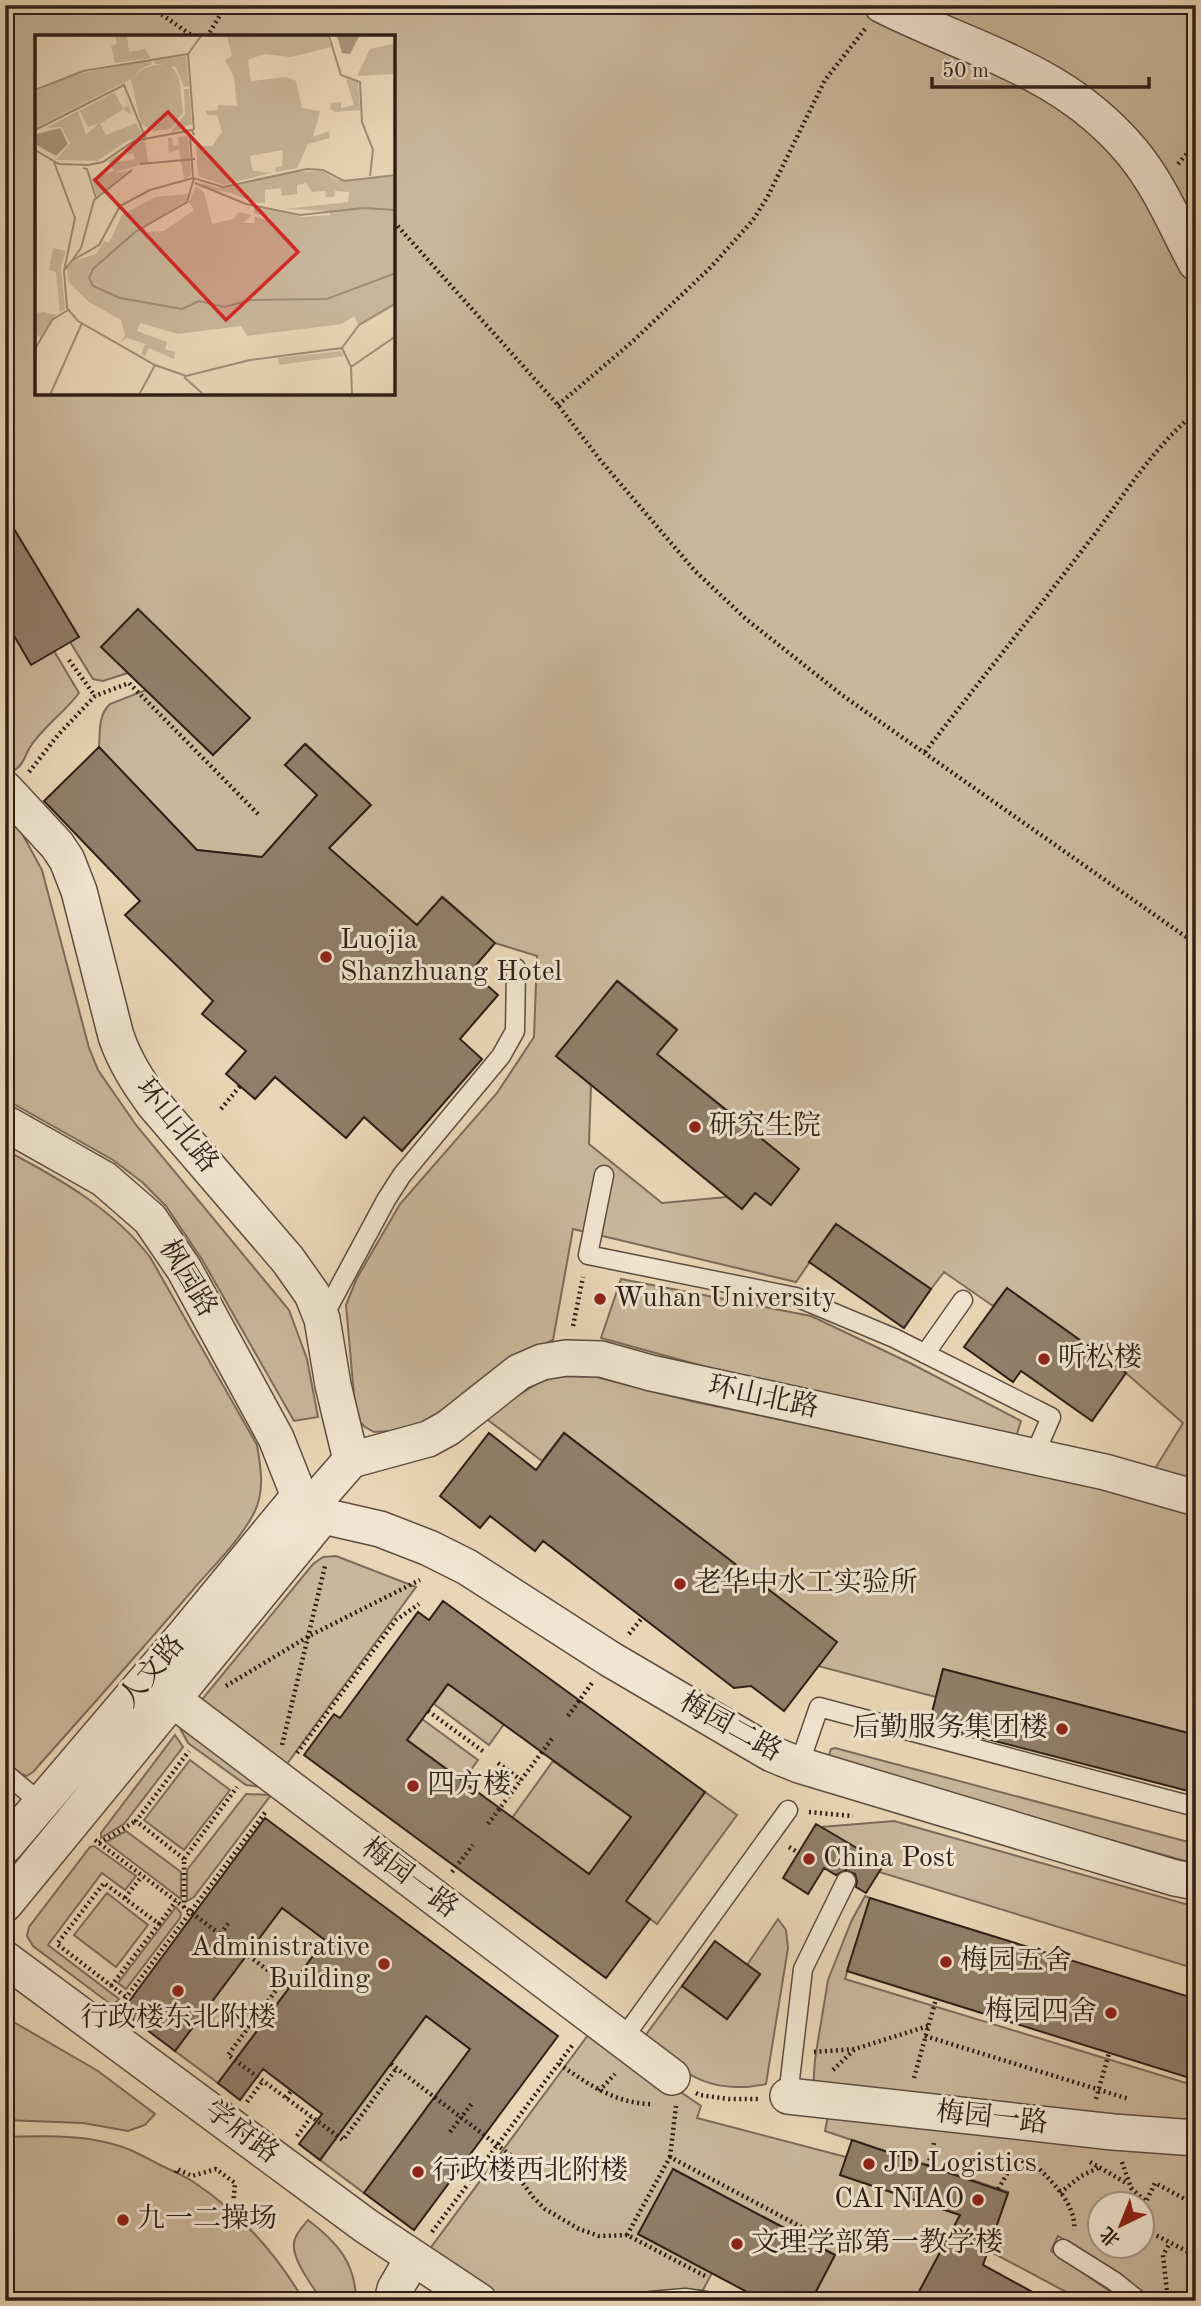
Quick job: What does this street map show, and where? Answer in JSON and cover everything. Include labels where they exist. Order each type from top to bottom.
[{"type":"street","points":[[883,6],[1010,61],[1047,80],[1109,126],[1134,154],[1157,188],[1196,262]]},
{"type":"street","name":"环山北路","points":[[8,792],[57,845],[66,860],[79,891],[116,1036],[136,1080],[299,1273],[312,1294],[323,1319],[333,1385],[351,1460],[428,1438],[448,1428],[519,1372],[542,1362],[566,1358],[601,1359],[676,1379],[1105,1472],[1196,1498]]},
{"type":"street","name":"枫园路","points":[[5,1123],[73,1159],[104,1179],[150,1219],[184,1269],[311,1506]]},
{"type":"street","points":[[311,1506],[351,1460]]},
{"type":"street","name":"人文路","points":[[5,1846],[42,1804],[169,1697],[311,1506]]},
{"type":"street","name":"梅园二路","points":[[311,1506],[429,1548],[467,1567],[610,1659],[772,1754],[799,1765],[967,1816],[1196,1882]]},
{"type":"street","points":[[5,1904],[169,1697]]},
{"type":"street","name":"梅园一路","points":[[169,1697],[622,2040],[678,2095]]},
{"type":"street","name":"学府路","points":[[5,1959],[366,2226],[480,2301]]},
{"type":"street","name":"梅园一路","points":[[788,2096],[1196,2138]]},
{"type":"street","points":[[392,2301],[395,2289],[413,2258]]},
{"type":"lane","points":[[323,1319],[402,1175],[511,1041],[515,1031],[516,968]]},
{"type":"lane","points":[[604,1175],[588,1255],[796,1297],[894,1338],[1051,1417],[1034,1456]]},
{"type":"lane","points":[[925,1354],[963,1300]]},
{"type":"lane","points":[[799,1765],[819,1707],[1196,1807]]},
{"type":"lane","points":[[5,1773],[42,1804]]},
{"type":"lane","points":[[622,2040],[788,1810]]},
{"type":"lane","points":[[788,2096],[803,1969],[846,1881]]},
{"type":"lane","points":[[1063,2249],[1098,2270],[1139,2301]]},
{"type":"lane","points":[[650,2301],[685,2298],[706,2301]]},
{"type":"path","points":[[148,5],[191,35]]},
{"type":"path","points":[[208,35],[226,5]]},
{"type":"path","points":[[558,405],[632,342],[711,267],[753,220],[768,196],[825,80],[883,6]]},
{"type":"path","points":[[396,224],[558,405],[601,461],[695,571],[746,619],[842,695],[1196,944]]},
{"type":"path","points":[[925,752],[1148,461],[1169,435],[1196,412]]},
{"type":"path","points":[[69,660],[95,696]]},
{"type":"path","points":[[8,792],[95,696],[129,683],[258,814]]},
{"type":"path","points":[[221,1109],[240,1086]]},
{"type":"path","points":[[566,1358],[588,1255]]},
{"type":"path","points":[[280,1779],[327,1557]]},
{"type":"path","points":[[169,1697],[309,1636],[420,1580]]},
{"type":"path","points":[[159,1924],[104,1882],[57,1944],[126,1997],[190,1912],[280,1779],[396,1620],[419,1604]]},
{"type":"path","points":[[633,1629],[642,1618]]},
{"type":"path","points":[[568,1716],[583,1697]]},
{"type":"path","points":[[428,1711],[484,1752]]},
{"type":"path","points":[[488,1824],[554,1736]]},
{"type":"path","points":[[99,1843],[135,1821],[189,1751],[199,1758]]},
{"type":"path","points":[[498,1763],[521,1780]]},
{"type":"path","points":[[184,1908],[184,1859],[238,1788],[228,1781]]},
{"type":"path","points":[[788,1810],[865,1818]]},
{"type":"path","points":[[135,1821],[184,1859]]},
{"type":"path","points":[[90,1837],[289,1987]]},
{"type":"path","points":[[451,1874],[473,1844]]},
{"type":"path","points":[[125,1898],[142,1876]]},
{"type":"path","points":[[111,1986],[176,1901]]},
{"type":"path","points":[[208,1952],[230,1921]]},
{"type":"path","points":[[282,1982],[228,2055],[343,2140],[396,2069]]},
{"type":"path","points":[[915,2074],[936,1999]]},
{"type":"path","points":[[818,2052],[856,2049],[928,2026]]},
{"type":"path","points":[[925,2036],[1135,2102]]},
{"type":"path","points":[[436,2226],[579,2038]]},
{"type":"path","points":[[1109,2053],[1098,2089],[1100,2130],[1128,2184],[1134,2190]]},
{"type":"path","points":[[391,2064],[513,2157],[522,2182],[545,2209],[579,2229],[599,2236],[628,2235],[707,2277]]},
{"type":"path","points":[[559,2064],[599,2091],[646,2104],[678,2095],[753,2100],[788,2096]]},
{"type":"path","points":[[242,2108],[264,2081]]},
{"type":"path","points":[[286,2098],[291,2091]]},
{"type":"path","points":[[628,2235],[670,2157],[678,2095]]},
{"type":"path","points":[[450,2132],[473,2102]]},
{"type":"path","points":[[290,2145],[311,2117]]},
{"type":"path","points":[[998,2189],[1007,2174],[1028,2158],[1040,2153]]},
{"type":"path","points":[[670,2157],[837,2246]]},
{"type":"path","points":[[1028,2158],[1060,2193],[1072,2211],[1075,2226],[1063,2249]]},
{"type":"path","points":[[176,2173],[177,2169],[192,2176],[216,2169],[222,2159]]},
{"type":"path","points":[[1060,2193],[1081,2176],[1098,2168]]},
{"type":"path","points":[[216,2169],[234,2183]]},
{"type":"path","points":[[241,2174],[234,2183],[233,2207],[244,2218],[241,2221]]},
{"type":"path","points":[[1152,2190],[1155,2183],[1195,2203]]},
{"type":"path","points":[[1156,2235],[1196,2256]]},
{"type":"path","points":[[1168,2301],[1163,2255],[1171,2243]]},
{"type":"shaded area","points":[[5,5],[1196,5],[1196,1735],[943,1669],[936,1697],[818,1666],[836,1642],[564,1433],[542,1461],[484,1417],[538,1383],[557,1376],[596,1377],[695,1402],[1140,1493],[1183,1423],[1126,1373],[1007,1288],[993,1306],[944,1272],[931,1289],[836,1224],[796,1282],[573,1229],[553,1340],[527,1352],[431,1424],[374,1432],[365,1427],[356,1418],[346,1305],[357,1278],[400,1204],[497,1093],[534,1037],[537,956],[495,943],[443,897],[417,925],[262,857],[197,850],[99,748],[100,724],[106,708],[146,690],[128,673],[103,681],[93,679],[70,642],[78,636],[5,515]],"holes":[[[306,744],[370,804],[285,765]],[[618,981],[677,1029],[657,1054],[799,1169],[771,1204],[755,1193],[742,1208],[727,1197],[662,1203],[589,1144],[591,1085],[556,1056]]]},
{"type":"shaded area","points":[[5,620],[54,651],[79,693],[35,740],[15,770],[5,762]]},
{"type":"shaded area","points":[[5,811],[18,826],[42,870],[89,1048],[98,1070],[136,1125],[289,1310],[307,1359],[318,1417],[294,1421],[203,1261],[166,1206],[142,1182],[113,1160],[5,1099]]},
{"type":"shaded area","points":[[5,1150],[65,1184],[102,1209],[150,1257],[257,1445],[261,1479],[260,1496],[254,1513],[233,1544],[27,1776],[5,1761]]},
{"type":"shaded area","points":[[621,1279],[811,1316],[910,1363],[1021,1421],[1015,1440],[808,1395],[601,1338]]},
{"type":"shaded area","points":[[336,1556],[416,1587],[281,1772],[195,1708],[313,1564],[323,1557]]},
{"type":"shaded area","points":[[448,1684],[504,1724],[489,1745],[434,1704]]},
{"type":"shaded area","points":[[422,1719],[478,1760],[463,1781],[407,1740]]},
{"type":"shaded area","points":[[185,1722],[276,1789],[246,1785],[188,1743],[180,1728]]},
{"type":"shaded area","points":[[175,1735],[183,1747],[124,1824],[101,1838],[101,1833]]},
{"type":"shaded area","points":[[831,1749],[1196,1844],[1196,1864],[880,1776],[828,1758]]},
{"type":"shaded area","points":[[190,1760],[230,1790],[184,1850],[144,1820]]},
{"type":"shaded area","points":[[553,1761],[631,1817],[589,1874],[512,1818]]},
{"type":"shaded area","points":[[705,1792],[737,1815],[657,1924],[626,1901]]},
{"type":"shaded area","points":[[246,1794],[271,1795],[194,1897],[187,1901],[187,1870]]},
{"type":"shaded area","points":[[894,1821],[1196,1907],[1196,1969],[879,1872],[883,1864],[821,1827]]},
{"type":"shaded area","points":[[126,1831],[181,1872],[181,1899],[106,1842]]},
{"type":"shaded area","points":[[94,1846],[136,1876],[125,1890],[102,1873],[48,1945],[119,1999],[113,2006],[33,1946],[27,1936],[29,1927],[90,1847]]},
{"type":"shaded area","points":[[107,1893],[148,1925],[116,1967],[74,1935]]},
{"type":"shaded area","points":[[865,1896],[870,1898],[845,1979],[1196,2086],[1196,2128],[813,2089],[815,2059],[828,1980],[851,1922]]},
{"type":"shaded area","points":[[204,1901],[257,1941],[282,1908],[325,1940],[218,2083],[175,2051],[234,1971],[181,1931]]},
{"type":"shaded area","points":[[176,1907],[181,1913],[180,1918],[126,1989],[118,1983]]},
{"type":"shaded area","points":[[778,1919],[786,1930],[788,1948],[766,2084],[728,2087],[713,2084],[685,2072],[642,2040],[682,1986],[727,2019],[760,1975],[747,1965]]},
{"type":"shaded area","points":[[426,2016],[470,2049],[364,2193],[320,2160]]},
{"type":"shaded area","points":[[5,2017],[98,2071],[155,2114],[145,2125],[128,2131],[83,2123],[5,2120]]},
{"type":"shaded area","points":[[591,2031],[701,2106],[697,2118],[846,2157],[841,2175],[996,2227],[1008,2192],[825,2131],[829,2111],[1196,2147],[1196,2301],[1153,2301],[1096,2260],[1156,2260],[1156,2190],[1086,2190],[1086,2254],[1058,2236],[1051,2251],[1124,2301],[1083,2301],[952,2231],[915,2299],[917,2301],[811,2301],[835,2255],[673,2169],[712,2273],[703,2290],[648,2292],[627,2301],[508,2301],[429,2250]]},
{"type":"shaded area","name":"九一二操场","points":[[5,2137],[65,2137],[109,2143],[133,2151],[187,2178],[242,2221],[270,2251],[304,2301],[5,2301]]},
{"type":"shaded area","points":[[308,2220],[336,2245],[343,2255],[353,2275],[356,2301],[322,2301],[302,2271],[294,2246],[297,2234]]},
{"type":"building","points":[[5,514],[79,637],[31,665],[5,620]]},
{"type":"building","points":[[138,609],[250,718],[213,755],[101,647]]},
{"type":"building","name":"Luojia Shanzhuang Hotel","points":[[305,744],[371,805],[329,848],[417,925],[442,897],[495,943],[471,971],[498,995],[460,1039],[482,1059],[402,1151],[364,1117],[346,1138],[275,1077],[255,1099],[226,1074],[246,1051],[202,1014],[213,1001],[125,915],[140,901],[44,801],[99,747],[197,850],[262,857],[317,795],[285,765]]},
{"type":"building","name":"研究生院","points":[[617,981],[677,1030],[657,1054],[799,1169],[771,1205],[755,1193],[742,1209],[556,1056]]},
{"type":"building","points":[[836,1224],[931,1289],[904,1328],[809,1262]]},
{"type":"building","name":"听松楼","points":[[1007,1288],[1126,1373],[1092,1421],[1021,1371],[1013,1382],[964,1347]]},
{"type":"building","name":"老华中水工实验所","points":[[489,1433],[536,1470],[564,1433],[837,1642],[784,1711],[751,1686],[734,1688],[543,1541],[535,1551],[490,1516],[480,1528],[440,1496]]},
{"type":"building","name":"四方楼","points":[[443,1601],[705,1792],[626,1901],[650,1919],[606,1978],[304,1755],[334,1714],[340,1718],[418,1612],[429,1620]],"holes":[[[448,1684],[631,1817],[589,1874],[407,1740]]]},
{"type":"building","name":"后勤服务集团楼","points":[[943,1669],[1196,1735],[1196,1793],[929,1724]]},
{"type":"building","name":"Administrative Building","points":[[265,1818],[558,2036],[414,2230],[364,2193],[470,2049],[426,2016],[320,2160],[299,2144],[322,2114],[263,2069],[240,2100],[218,2083],[325,1940],[282,1908],[175,2051],[122,2011]]},
{"type":"building","points":[[816,1824],[884,1864],[866,1893],[856,1887],[855,1874],[846,1870],[836,1875],[824,1868],[808,1894],[783,1878]]},
{"type":"building","points":[[870,1898],[1196,1999],[1196,2080],[847,1971]]},
{"type":"building","points":[[715,1941],[760,1974],[727,2019],[682,1986]]},
{"type":"building","points":[[852,2140],[1008,2193],[983,2265],[1049,2301],[914,2301],[960,2215],[840,2175]]},
{"type":"building","name":"文理学部第一教学楼","points":[[673,2169],[835,2255],[811,2301],[764,2301],[638,2234]]},
{"type":"place","name":"Luojia Shanzhuang Hotel","points":[[326,957]]},
{"type":"place","name":"研究生院","points":[[695,1127]]},
{"type":"place","name":"Wuhan University","points":[[600,1299]]},
{"type":"place","name":"听松楼","points":[[1044,1359]]},
{"type":"place","name":"老华中水工实验所","points":[[680,1584]]},
{"type":"place","name":"后勤服务集团楼","points":[[1062,1729]]},
{"type":"place","name":"四方楼","points":[[413,1786]]},
{"type":"place","name":"China Post","points":[[809,1859]]},
{"type":"place","name":"梅园五舍","points":[[946,1962]]},
{"type":"place","name":"Administrative Building","points":[[384,1964]]},
{"type":"place","name":"行政楼东北附楼","points":[[178,1991]]},
{"type":"place","name":"梅园四舍","points":[[1111,2013]]},
{"type":"place","name":"JD Logistics","points":[[869,2164]]},
{"type":"place","name":"行政楼西北附楼","points":[[418,2172]]},
{"type":"place","name":"CAI NIAO","points":[[978,2200]]},
{"type":"place","name":"九一二操场","points":[[123,2220]]},
{"type":"place","name":"文理学部第一教学楼","points":[[737,2244]]}]
